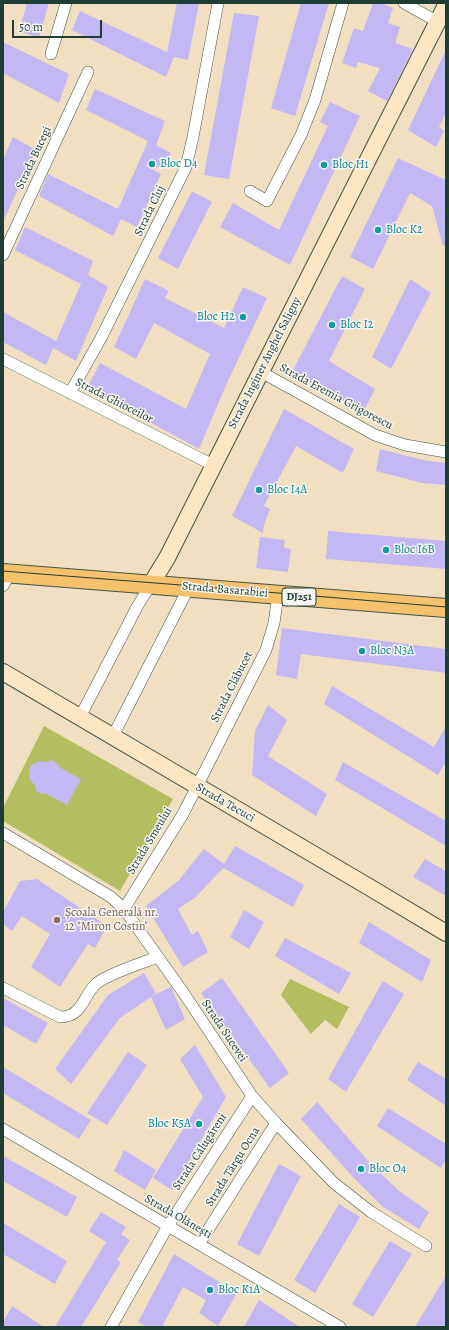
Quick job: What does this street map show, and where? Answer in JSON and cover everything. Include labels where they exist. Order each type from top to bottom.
[{"type":"main road","name":"Strada Inginer Anghel Saligny","points":[[151,584],[167,558],[446,6]]},
{"type":"main road","name":"Strada Basarabiei","points":[[5,577],[151,584],[446,608]]},
{"type":"main road","name":"Strada Tecuci","points":[[3,672],[369,887],[446,934]]},
{"type":"street","points":[[51,54],[66,3]]},
{"type":"street","name":"Strada Cluj","points":[[70,393],[101,338],[186,167],[218,3]]},
{"type":"street","points":[[250,191],[266,201],[301,135],[315,100],[343,3]]},
{"type":"street","points":[[404,3],[438,22]]},
{"type":"street","name":"Strada Bucegi","points":[[3,255],[88,72]]},
{"type":"street","name":"Strada Ghioceilor","points":[[3,359],[213,465]]},
{"type":"street","name":"Strada Eremia Grigorescu","points":[[261,372],[375,435],[405,445],[446,452]]},
{"type":"street","name":"Strada Inginer Anghel Saligny","points":[[80,717],[151,584]]},
{"type":"street","points":[[113,736],[189,587]]},
{"type":"street","name":"Strada Clăbucet","points":[[196,786],[266,650],[274,623],[278,595]]},
{"type":"street","name":"Strada Smeului","points":[[124,909],[183,814],[196,786]]},
{"type":"street","points":[[3,847],[6,835]]},
{"type":"street","name":"Strada Sucevei","points":[[6,835],[111,897],[124,909],[252,1096],[276,1123],[334,1183],[371,1212],[426,1246]]},
{"type":"street","points":[[3,988],[60,1017],[67,1017],[74,1014],[79,1009],[97,983],[110,975],[158,957]]},
{"type":"street","name":"Strada Călugăreni","points":[[111,1327],[168,1226],[252,1096]]},
{"type":"street","name":"Strada Târgu Ocna","points":[[199,1244],[276,1123]]},
{"type":"street","name":"Strada Olănești","points":[[3,1129],[340,1327]]},
{"type":"green space","points":[[44,726],[173,799],[120,891],[3,821],[3,808]]},
{"type":"green space","points":[[290,979],[349,1007],[337,1029],[325,1020],[311,1034],[281,995]]},
{"type":"building","points":[[27,3],[49,3],[39,38],[19,31]]},
{"type":"building","points":[[177,3],[199,3],[188,60],[174,57],[166,77],[72,30],[80,11],[167,52]]},
{"type":"building","points":[[301,3],[329,3],[295,116],[271,108]]},
{"type":"building","points":[[373,3],[381,3],[393,8],[388,23],[400,27],[395,43],[413,49],[387,101],[368,91],[380,68],[358,62],[356,68],[342,63],[354,28],[363,31]]},
{"type":"building","points":[[234,13],[259,16],[229,179],[204,175]]},
{"type":"building","points":[[3,42],[69,74],[59,103],[3,73]]},
{"type":"building","points":[[446,50],[446,113],[439,127],[444,131],[436,147],[408,130]]},
{"type":"building","name":"Bloc D4","points":[[95,89],[165,121],[156,145],[171,153],[164,168],[144,165],[161,174],[137,227],[121,219],[113,236],[39,196],[48,174],[118,209],[148,141],[86,110]]},
{"type":"building","name":"Bloc H1","points":[[330,102],[360,116],[290,265],[220,227],[233,203],[279,230],[328,126],[320,122]]},
{"type":"building","points":[[13,137],[36,150],[3,222],[3,159]]},
{"type":"building","name":"Bloc K2","points":[[398,158],[446,180],[446,245],[443,246],[432,206],[410,193],[373,269],[350,257]]},
{"type":"building","points":[[192,191],[212,202],[178,269],[158,258]]},
{"type":"building","points":[[25,227],[93,261],[88,275],[108,287],[76,361],[53,348],[46,365],[3,342],[3,312],[56,341],[81,284],[15,250]]},
{"type":"building","name":"Bloc I2","points":[[342,276],[365,289],[329,361],[375,389],[363,413],[292,372]]},
{"type":"building","points":[[145,279],[169,291],[165,298],[224,328],[243,287],[267,298],[227,383],[199,449],[87,388],[100,363],[186,409],[210,354],[154,323],[136,359],[114,347]]},
{"type":"building","points":[[410,279],[431,293],[391,369],[372,357]]},
{"type":"building","name":"Bloc I4A","points":[[284,409],[354,449],[343,473],[296,446],[264,506],[270,509],[264,525],[263,533],[232,516]]},
{"type":"building","points":[[380,449],[423,460],[446,463],[446,485],[422,483],[376,471]]},
{"type":"building","name":"Bloc I6B","points":[[328,531],[446,541],[446,569],[326,559]]},
{"type":"building","points":[[260,537],[285,540],[284,548],[291,549],[288,572],[256,568]]},
{"type":"building","name":"Bloc N3A","points":[[282,628],[446,649],[446,673],[301,654],[297,679],[276,675]]},
{"type":"building","points":[[332,686],[434,747],[446,726],[446,762],[438,775],[324,704]]},
{"type":"building","points":[[268,705],[287,720],[268,756],[327,794],[316,816],[252,775],[255,731]]},
{"type":"building","points":[[52,760],[59,765],[59,767],[81,779],[67,805],[45,793],[43,794],[36,791],[35,785],[30,780],[30,767],[34,763]]},
{"type":"building","points":[[343,762],[446,821],[446,846],[335,780]]},
{"type":"building","points":[[235,846],[304,885],[293,907],[223,868],[196,897],[178,909],[192,935],[198,931],[208,952],[183,967],[146,906],[179,880],[204,849],[224,864]]},
{"type":"building","points":[[425,859],[446,871],[446,896],[413,877]]},
{"type":"building","points":[[37,879],[107,926],[95,948],[88,944],[60,987],[31,967],[50,934],[22,916],[12,931],[3,924],[3,912],[20,881]]},
{"type":"building","points":[[244,910],[264,922],[249,949],[230,937]]},
{"type":"building","points":[[369,922],[431,960],[422,982],[359,943]]},
{"type":"building","points":[[285,938],[351,973],[339,994],[275,956]]},
{"type":"building","points":[[144,973],[156,993],[152,996],[171,987],[185,1019],[166,1030],[151,997],[120,1018],[71,1084],[55,1069],[108,995]]},
{"type":"building","points":[[222,978],[289,1073],[270,1088],[201,993]]},
{"type":"building","points":[[383,981],[404,994],[346,1092],[328,1079]]},
{"type":"building","points":[[3,998],[48,1023],[36,1044],[3,1025]]},
{"type":"building","name":"Bloc K5A","points":[[195,1045],[226,1097],[172,1190],[153,1178],[203,1097],[180,1059]]},
{"type":"building","points":[[128,1052],[147,1065],[107,1125],[87,1113]]},
{"type":"building","points":[[418,1062],[446,1079],[446,1106],[407,1080]]},
{"type":"building","points":[[3,1067],[91,1120],[79,1139],[3,1093]]},
{"type":"building","name":"Bloc O4","points":[[317,1102],[369,1162],[398,1190],[429,1212],[419,1229],[383,1207],[353,1177],[301,1119]]},
{"type":"building","points":[[388,1108],[446,1144],[446,1159],[441,1168],[377,1126]]},
{"type":"building","points":[[124,1150],[156,1170],[145,1190],[114,1171]]},
{"type":"building","points":[[3,1156],[77,1197],[67,1217],[3,1181]]},
{"type":"building","points":[[279,1164],[301,1176],[259,1256],[237,1244]]},
{"type":"building","points":[[339,1204],[360,1217],[315,1293],[294,1280]]},
{"type":"building","points":[[101,1212],[126,1227],[121,1234],[130,1240],[117,1260],[121,1262],[81,1327],[55,1327],[106,1242],[89,1231]]},
{"type":"building","points":[[3,1223],[67,1261],[55,1284],[3,1254]]},
{"type":"building","points":[[390,1241],[412,1254],[373,1317],[352,1304]]},
{"type":"building","name":"Bloc K1A","points":[[174,1254],[237,1293],[218,1326],[199,1313],[206,1300],[183,1287],[162,1327],[147,1327],[138,1322]]},
{"type":"building","points":[[446,1276],[446,1327],[415,1327]]},
{"type":"building","points":[[259,1300],[300,1327],[244,1327]]},
{"type":"building","points":[[12,1306],[44,1327],[3,1327],[3,1322]]},
{"type":"tram line","points":[[3,571],[446,607]]},
{"type":"place","name":"Bloc D4","points":[[152,164]]},
{"type":"place","name":"Bloc H1","points":[[324,165]]},
{"type":"place","name":"Bloc K2","points":[[378,230]]},
{"type":"place","name":"Bloc H2","points":[[243,317]]},
{"type":"place","name":"Bloc I2","points":[[332,325]]},
{"type":"place","name":"Bloc I4A","points":[[259,490]]},
{"type":"place","name":"Bloc I6B","points":[[386,550]]},
{"type":"place","name":"Bloc N3A","points":[[362,651]]},
{"type":"place","name":"Școala Generală nr. 12 \"Miron Costin\"","points":[[57,920]]},
{"type":"place","name":"Bloc K5A","points":[[199,1124]]},
{"type":"place","name":"Bloc O4","points":[[361,1169]]},
{"type":"place","name":"Bloc K1A","points":[[210,1290]]}]
